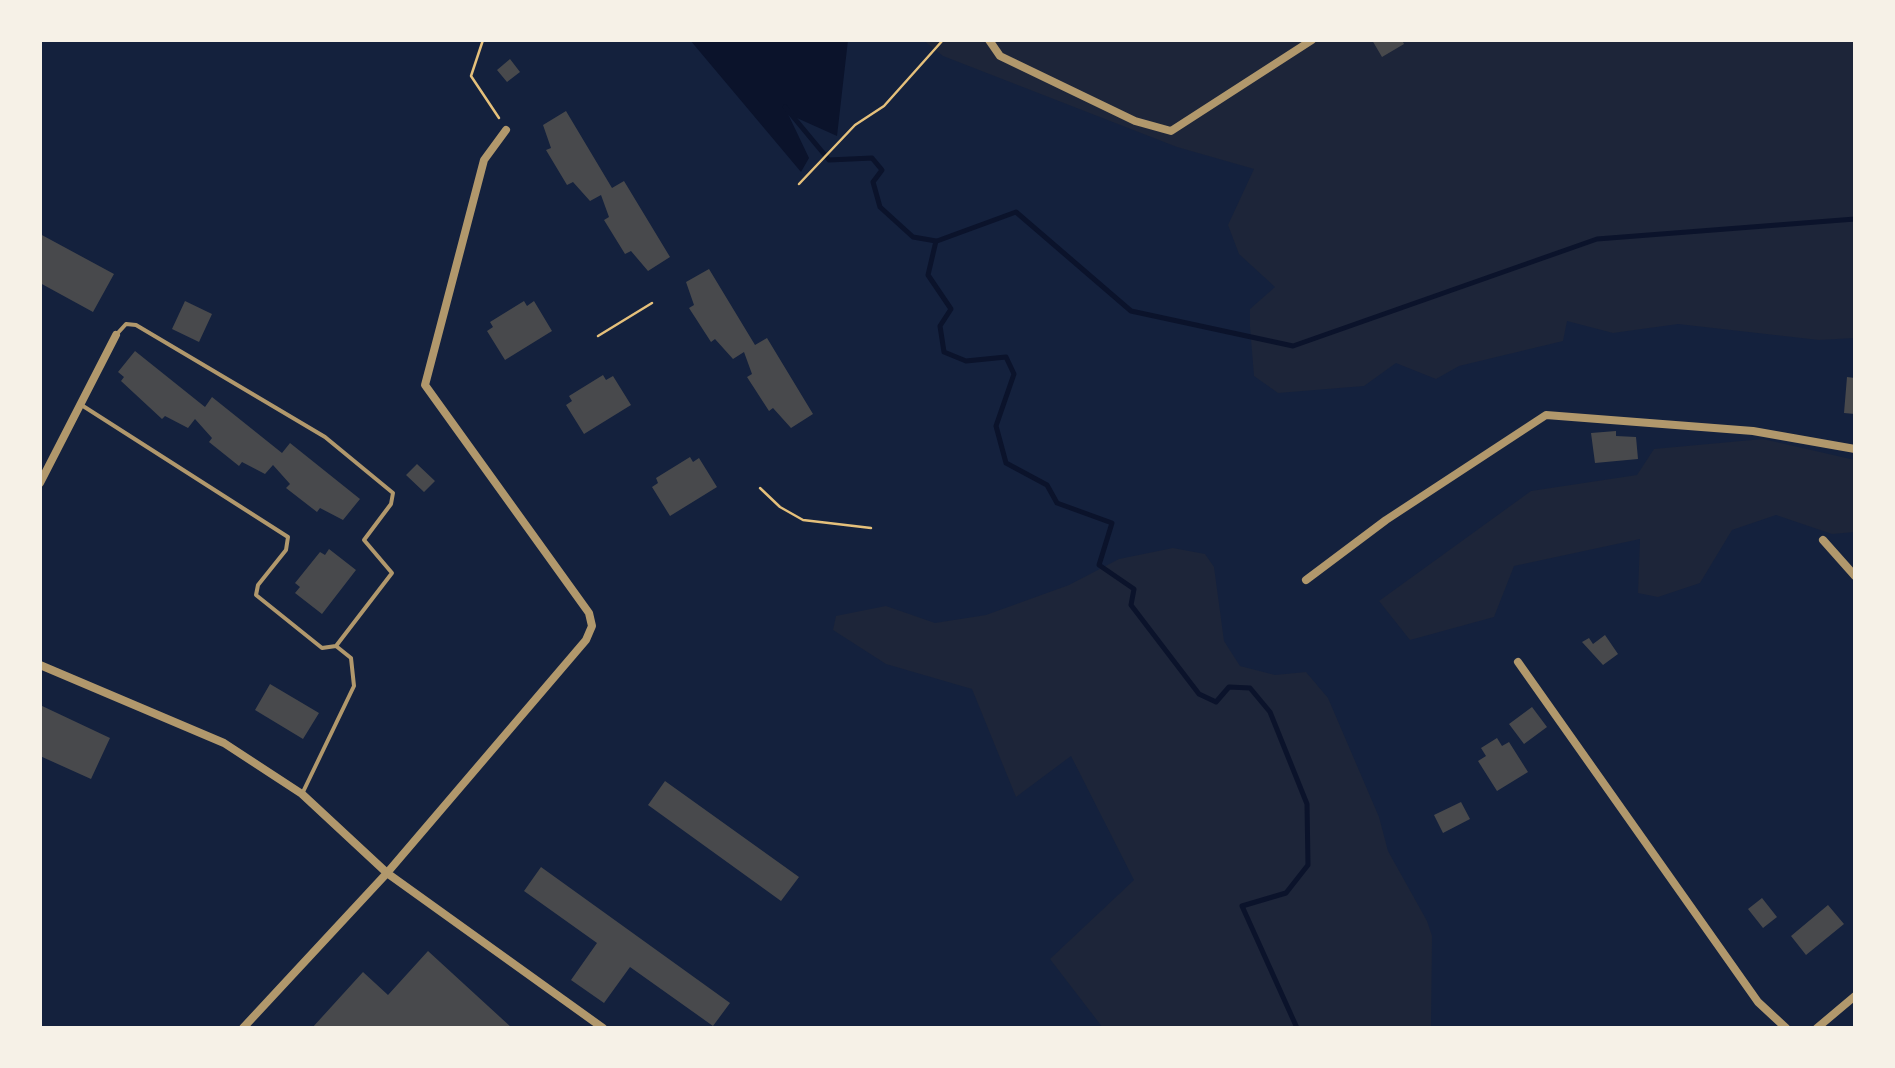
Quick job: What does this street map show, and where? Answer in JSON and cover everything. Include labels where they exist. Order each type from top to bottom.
[{"type":"street","points":[[988,40],[1000,56],[1135,122],[1170,131],[1312,40]]},
{"type":"street","points":[[243,1028],[387,873],[586,640],[592,626],[590,613],[425,385],[428,360],[484,160],[506,130]]},
{"type":"street","points":[[40,483],[116,335]]},
{"type":"street","points":[[1306,580],[1386,520],[1546,415],[1753,432],[1855,448]]},
{"type":"street","points":[[1823,540],[1855,576]]},
{"type":"street","points":[[1518,662],[1758,1002],[1786,1028]]},
{"type":"street","points":[[40,665],[224,743],[302,794],[387,873],[603,1028]]},
{"type":"street","points":[[1817,1028],[1855,996]]},
{"type":"lane","points":[[78,404],[284,533],[289,542],[258,585],[256,595],[322,648],[336,646],[390,578],[391,568],[364,540],[391,504],[393,493],[325,438],[136,325],[126,324],[116,335]]},
{"type":"lane","points":[[302,794],[354,686],[351,658],[336,646]]},
{"type":"path","points":[[482,40],[471,76],[506,130]]},
{"type":"path","points":[[799,184],[855,125],[884,106],[943,40]]},
{"type":"path","points":[[598,336],[652,303]]},
{"type":"path","points":[[760,488],[780,507],[803,520],[871,528]]},
{"type":"shaded area","points":[[690,40],[848,40],[837,136],[788,114],[809,158],[801,172]]},
{"type":"shaded area","points":[[923,40],[1855,40],[1855,338],[1819,340],[1678,324],[1613,333],[1567,321],[1563,341],[1459,366],[1436,379],[1396,363],[1364,386],[1278,393],[1254,376],[1250,327],[1250,309],[1275,287],[1239,254],[1228,225],[1254,169],[1177,147],[943,56]]},
{"type":"shaded area","points":[[1763,439],[1855,460],[1855,532],[1832,534],[1776,515],[1732,530],[1700,583],[1658,597],[1638,593],[1640,539],[1514,566],[1494,617],[1410,640],[1379,601],[1531,491],[1637,475],[1654,449]]},
{"type":"shaded area","points":[[1173,548],[1205,554],[1214,567],[1224,641],[1240,666],[1275,675],[1306,672],[1328,698],[1379,817],[1388,851],[1432,936],[1431,1028],[1103,1028],[1050,959],[1134,880],[1071,756],[1016,797],[972,689],[886,664],[833,630],[836,616],[886,606],[935,623],[986,615],[1069,585],[1119,559]]},
{"type":"building","points":[[1372,40],[1402,40],[1404,44],[1382,57]]},
{"type":"building","points":[[510,59],[520,72],[507,82],[497,70]]},
{"type":"building","points":[[566,111],[612,188],[624,181],[670,257],[648,271],[631,251],[625,254],[604,220],[609,217],[601,195],[590,201],[573,182],[567,185],[546,150],[551,148],[543,125]]},
{"type":"building","points":[[40,234],[114,274],[93,312],[40,283]]},
{"type":"building","points":[[709,269],[755,345],[767,338],[813,414],[791,428],[773,408],[769,411],[747,377],[752,374],[744,352],[733,359],[715,339],[711,342],[689,308],[694,305],[686,282]]},
{"type":"building","points":[[185,301],[212,314],[199,342],[172,329]]},
{"type":"building","points":[[524,301],[527,306],[534,301],[552,331],[505,360],[487,331],[493,327],[490,322]]},
{"type":"building","points":[[135,351],[205,407],[212,397],[282,453],[290,443],[360,499],[343,520],[320,508],[317,512],[286,488],[290,484],[273,465],[265,474],[242,462],[239,466],[209,442],[212,438],[195,419],[188,428],[165,416],[162,419],[121,381],[124,377],[118,372]]},
{"type":"building","points":[[603,375],[606,380],[613,376],[631,405],[584,434],[566,405],[572,401],[569,396]]},
{"type":"building","points":[[1847,377],[1855,378],[1855,414],[1844,413]]},
{"type":"building","points":[[1616,431],[1616,436],[1636,437],[1638,459],[1595,463],[1591,433]]},
{"type":"building","points":[[690,457],[693,462],[699,458],[717,487],[670,516],[652,487],[658,483],[656,478]]},
{"type":"building","points":[[417,464],[435,481],[424,492],[406,475]]},
{"type":"building","points":[[329,549],[356,570],[322,614],[295,593],[300,587],[295,583],[320,552],[325,555]]},
{"type":"building","points":[[1605,635],[1618,654],[1603,665],[1582,642],[1589,638],[1593,644]]},
{"type":"building","points":[[270,684],[319,713],[303,739],[255,710]]},
{"type":"building","points":[[40,705],[110,738],[91,779],[40,756]]},
{"type":"building","points":[[1532,707],[1547,727],[1524,744],[1509,724]]},
{"type":"building","points":[[1497,738],[1502,746],[1509,742],[1528,772],[1497,791],[1478,761],[1486,756],[1481,748]]},
{"type":"building","points":[[665,781],[799,877],[781,901],[648,805]]},
{"type":"building","points":[[1461,802],[1470,819],[1443,833],[1434,815]]},
{"type":"building","points":[[541,867],[730,1003],[713,1026],[630,967],[604,1003],[571,980],[597,943],[524,891]]},
{"type":"building","points":[[1762,898],[1777,917],[1763,928],[1748,909]]},
{"type":"building","points":[[1828,905],[1844,924],[1806,955],[1791,936]]},
{"type":"building","points":[[428,951],[512,1028],[312,1028],[363,972],[388,995]]},
{"type":"waterway","points":[[785,107],[829,160],[872,158],[882,170],[873,182],[880,207],[913,237],[936,241],[928,275],[951,309],[940,326],[944,352],[966,361],[1006,357],[1014,374],[996,426],[1006,463],[1047,485],[1057,503],[1112,523],[1099,565],[1134,589],[1131,605],[1199,694],[1216,702],[1229,687],[1250,688],[1270,712],[1307,804],[1308,865],[1286,893],[1242,906],[1297,1028]]},
{"type":"waterway","points":[[937,241],[1016,212],[1131,311],[1293,346],[1597,239],[1855,219]]}]
